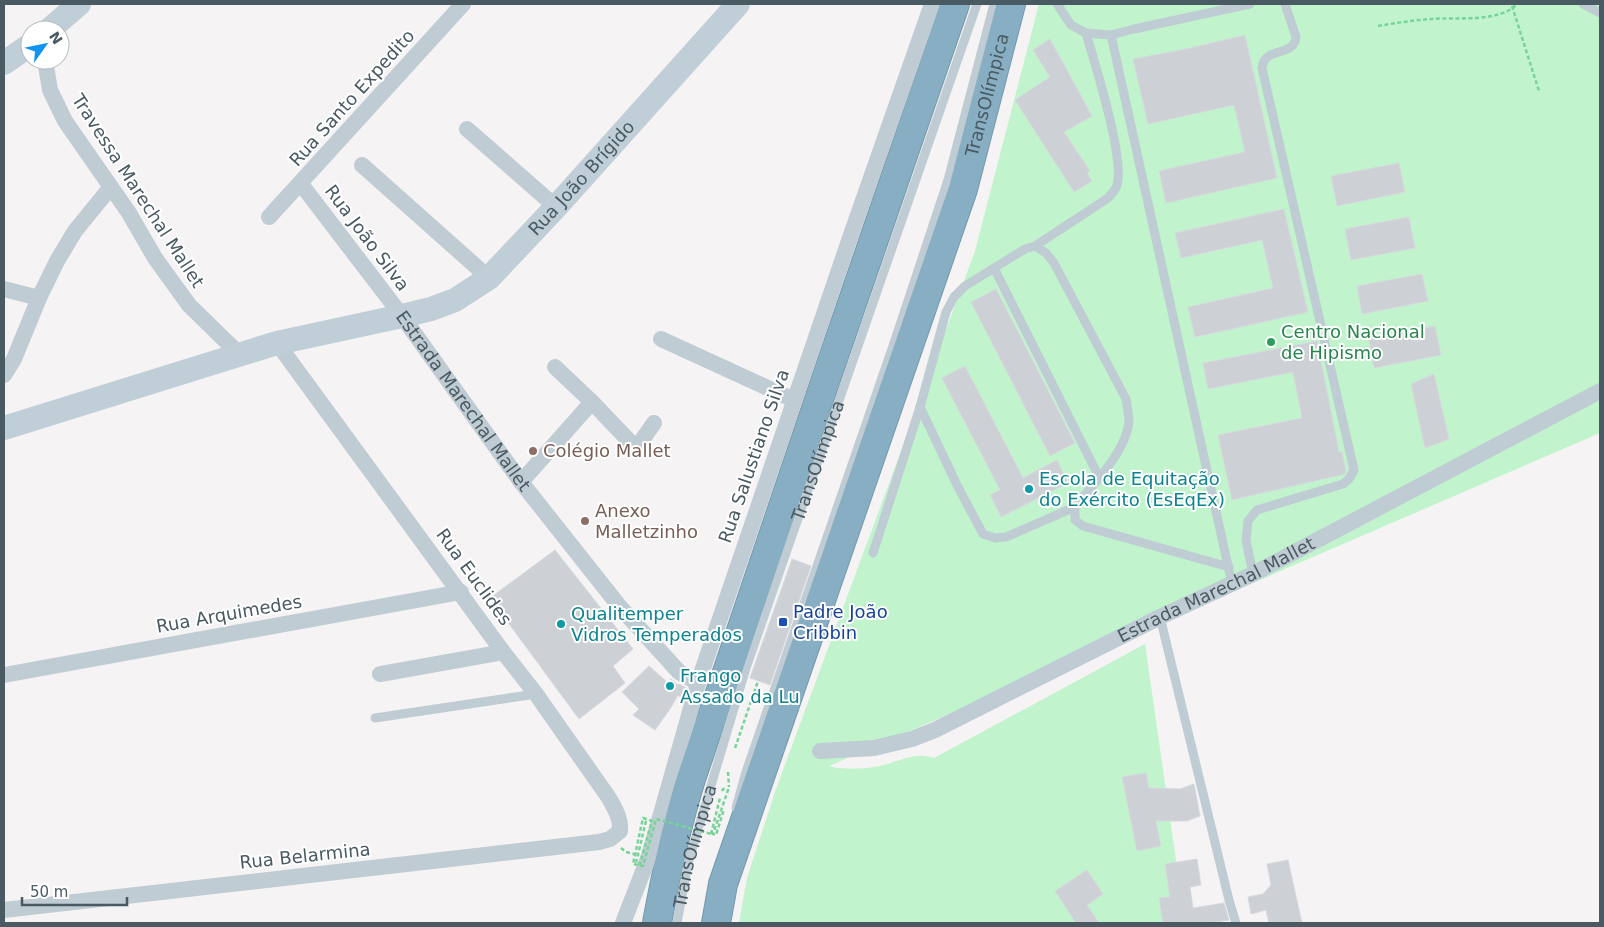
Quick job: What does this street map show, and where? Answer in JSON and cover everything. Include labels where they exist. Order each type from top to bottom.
[{"type":"highway","points":[[827,376],[838,323],[907,112],[935,15],[933,4]]},
{"type":"highway","name":"TransOlímpica","points":[[657,923],[680,815],[827,376],[955,4]]},
{"type":"highway","name":"TransOlímpica","points":[[716,923],[726,875],[963,189],[988,64],[1011,4]]},
{"type":"street","points":[[61,20],[79,4]]},
{"type":"street","name":"Rua Santo Expedito","points":[[269,217],[463,4]]},
{"type":"street","name":"Rua João Brígido","points":[[402,316],[431,309],[455,300],[489,278],[556,207],[738,4]]},
{"type":"street","name":"Rua Salustiano Silva","points":[[623,923],[649,856],[699,680],[794,400],[933,4]]},
{"type":"street","points":[[4,62],[20,52]]},
{"type":"street","name":"Travessa Marechal Mallet","points":[[47,70],[50,90],[65,121],[129,214],[154,258],[189,305],[239,354]]},
{"type":"street","points":[[467,129],[556,207]]},
{"type":"street","points":[[362,166],[489,278]]},
{"type":"street","name":"Rua João Silva","points":[[301,184],[402,316]]},
{"type":"street","points":[[4,375],[14,359],[39,298],[57,261],[75,231],[110,188]]},
{"type":"street","points":[[4,288],[39,298]]},
{"type":"street","name":"Estrada Marechal Mallet","points":[[4,428],[277,343],[402,316],[521,482],[620,607],[679,672],[693,680],[699,680]]},
{"type":"street","points":[[661,339],[794,400]]},
{"type":"street","name":"Rua Euclides","points":[[277,343],[461,592],[503,652],[536,694],[609,798],[617,812],[620,823],[620,831],[610,839]]},
{"type":"street","points":[[555,366],[632,445],[640,443],[654,423]]},
{"type":"street","name":"Estrada Marechal Mallet","points":[[820,751],[874,748],[912,739],[936,730],[1160,618],[1253,574],[1600,390]]},
{"type":"street","points":[[521,482],[592,402]]},
{"type":"street","name":"Rua Arquimedes","points":[[4,675],[461,592]]},
{"type":"street","points":[[380,674],[503,652]]},
{"type":"street","name":"Rua Belarmina","points":[[4,910],[589,843],[610,839]]},
{"type":"lane","name":"TransOlímpica","points":[[676,923],[688,863],[746,668],[977,4]]},
{"type":"lane","name":"TransOlímpica","points":[[733,818],[746,772],[988,64],[994,4]]},
{"type":"lane","points":[[1057,4],[1071,25],[1086,33],[1111,35],[1250,4]]},
{"type":"lane","points":[[1253,574],[1246,540],[1248,521],[1257,510],[1343,484],[1349,479],[1354,470],[1262,68],[1266,56],[1288,49],[1295,42],[1296,37],[1285,4]]},
{"type":"lane","points":[[1584,4],[1600,13]]},
{"type":"lane","points":[[873,553],[920,406],[946,312],[954,297],[965,286],[1025,249],[1035,246],[1108,198],[1117,186],[1118,169],[1113,136],[1086,33]]},
{"type":"lane","points":[[1111,35],[1232,584]]},
{"type":"lane","points":[[920,406],[958,487],[983,534],[995,538],[1006,537],[1074,507],[1114,458],[1124,441],[1129,422],[1126,399],[1054,263],[1046,253],[1035,246]]},
{"type":"lane","points":[[994,268],[1099,477]]},
{"type":"lane","points":[[1074,507],[1075,520],[1083,526],[1228,567]]},
{"type":"lane","points":[[1160,618],[1226,891],[1236,923]]},
{"type":"lane","points":[[376,718],[536,694]]},
{"type":"lane","name":"TransOlímpica","points":[[713,888],[718,871]]},
{"type":"path","points":[[1378,26],[1431,19],[1486,18],[1518,4]]},
{"type":"path","points":[[1513,7],[1539,91]]},
{"type":"path","points":[[734,752],[758,681]]},
{"type":"path","points":[[646,821],[636,863],[640,864],[652,821],[643,818],[633,864],[643,866],[656,819],[711,834],[723,789],[728,790],[714,834],[716,835],[729,790],[728,771]]},
{"type":"path","points":[[610,839],[626,852],[640,856],[649,856]]},
{"type":"green space","name":"Centro Nacional de Hipismo","points":[[1039,4],[1600,4],[1600,433],[829,766],[861,768],[880,766],[914,756],[934,758],[1145,644],[1185,923],[739,923],[747,878],[776,789],[975,251]]},
{"type":"building","points":[[1245,35],[1277,178],[1166,203],[1159,171],[1245,152],[1234,105],[1148,124],[1133,59]]},
{"type":"building","points":[[1050,39],[1092,116],[1064,132],[1090,171],[1087,173],[1092,181],[1074,192],[1015,100],[1050,77],[1033,50]]},
{"type":"building","points":[[1399,163],[1405,192],[1337,206],[1331,176]]},
{"type":"building","points":[[1284,209],[1308,312],[1195,337],[1188,307],[1273,288],[1262,240],[1181,258],[1175,233]]},
{"type":"building","points":[[1409,217],[1415,248],[1351,260],[1345,229]]},
{"type":"building","points":[[1422,274],[1428,301],[1362,314],[1357,286]]},
{"type":"building","points":[[996,289],[1075,443],[1050,456],[971,302]]},
{"type":"building","points":[[1435,326],[1441,355],[1374,368],[1369,339]]},
{"type":"building","points":[[1317,341],[1339,452],[1342,452],[1346,471],[1345,474],[1232,500],[1218,435],[1302,418],[1293,372],[1208,389],[1203,363]]},
{"type":"building","points":[[965,366],[1023,478],[1057,460],[1068,483],[1001,517],[990,495],[1000,490],[942,378]]},
{"type":"building","points":[[1434,374],[1449,439],[1425,448],[1411,384]]},
{"type":"building","name":"Qualitemper Vidros Temperados","points":[[555,550],[633,649],[613,666],[625,683],[579,719],[490,598]]},
{"type":"building","name":"Padre João Cribbin","points":[[792,559],[811,566],[770,685],[750,678]]},
{"type":"building","points":[[649,666],[667,682],[671,679],[678,685],[686,688],[683,700],[678,695],[655,730],[633,715],[639,709],[622,692]]},
{"type":"building","points":[[1146,773],[1149,788],[1180,789],[1194,784],[1200,816],[1187,821],[1156,821],[1161,846],[1137,851],[1122,777]]},
{"type":"building","points":[[1197,859],[1201,885],[1190,887],[1193,908],[1224,903],[1229,920],[1209,923],[1163,923],[1159,898],[1170,897],[1165,864]]},
{"type":"building","points":[[1288,860],[1302,923],[1269,923],[1266,910],[1251,914],[1248,897],[1263,894],[1271,885],[1267,864]]},
{"type":"building","points":[[1087,870],[1103,894],[1087,905],[1099,923],[1076,923],[1055,891]]},
{"type":"place","name":"Centro Nacional de Hipismo","points":[[1271,342]]},
{"type":"place","name":"Colégio Mallet","points":[[533,451]]},
{"type":"place","name":"Escola de Equitação do Exército (EsEqEx)","points":[[1029,489]]},
{"type":"place","name":"Anexo Malletzinho","points":[[585,521]]},
{"type":"place","name":"Padre João Cribbin","points":[[783,622]]},
{"type":"place","name":"Qualitemper Vidros Temperados","points":[[561,624]]},
{"type":"place","name":"Frango Assado da Lu","points":[[670,686]]}]
